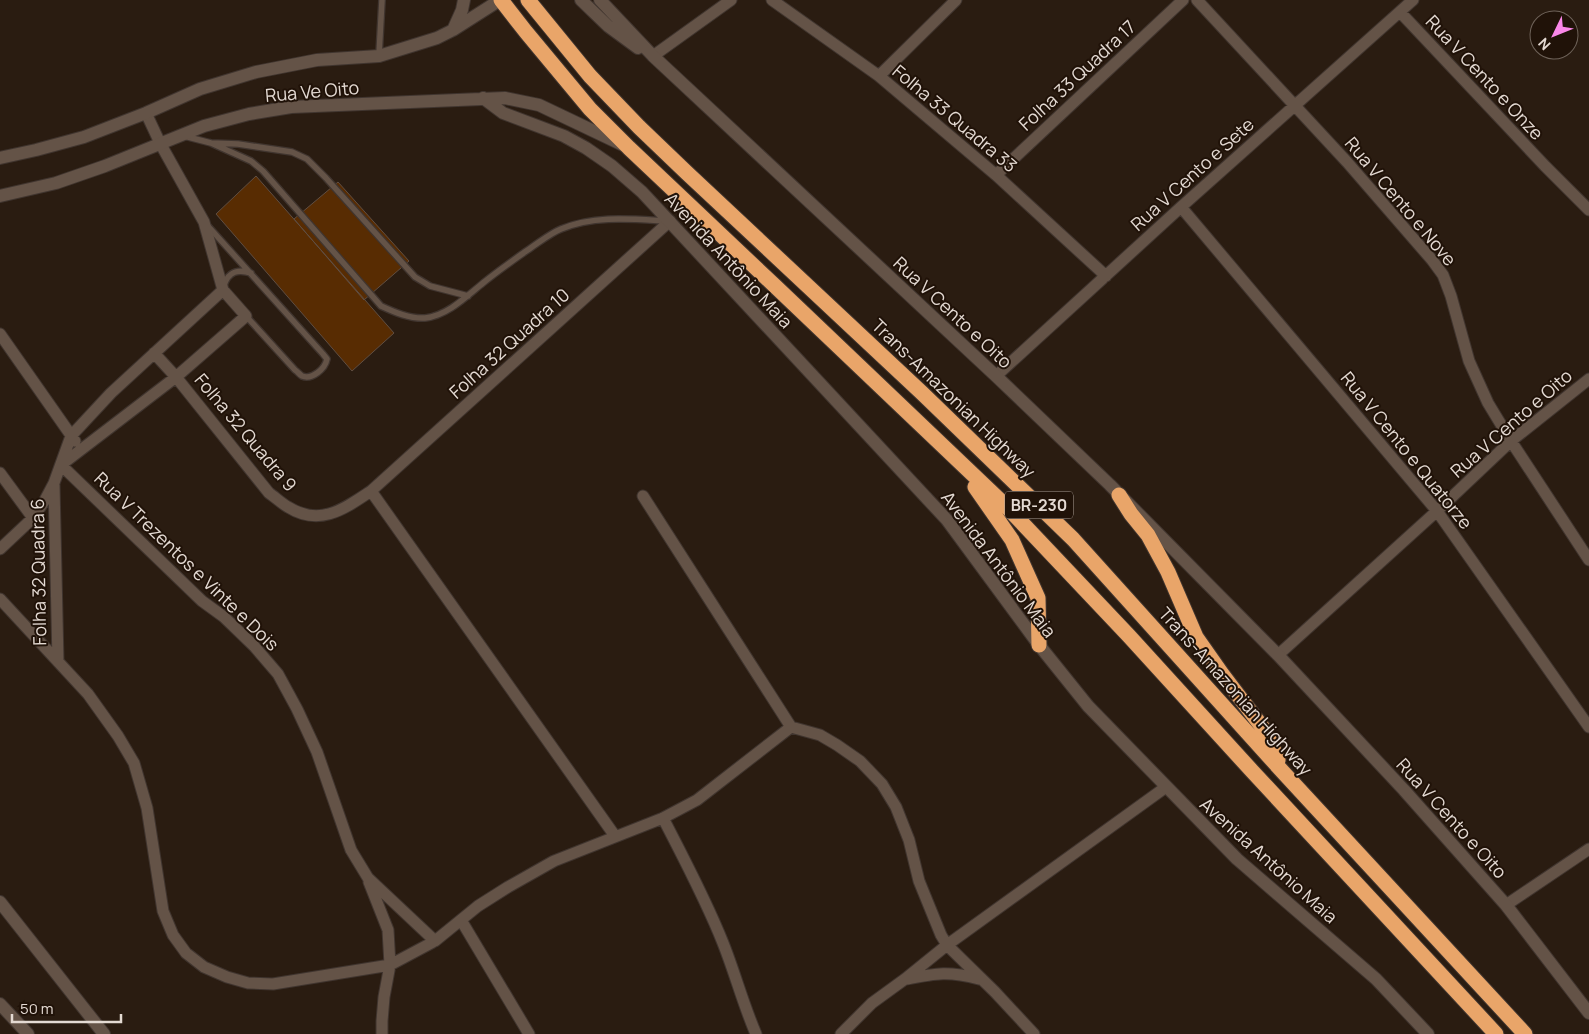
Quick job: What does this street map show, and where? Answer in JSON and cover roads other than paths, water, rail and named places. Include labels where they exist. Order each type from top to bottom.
[{"type":"highway","name":"BR-230","points":[[501,0],[590,109],[1008,508],[1129,636],[1496,1034]]},
{"type":"highway","name":"Trans-Amazonian Highway","points":[[528,0],[590,76],[639,127],[943,413],[1073,539],[1282,771],[1526,1034]]},
{"type":"highway","points":[[942,445],[983,497],[1012,540],[1038,598],[1039,645]]},
{"type":"highway","points":[[1119,495],[1148,535],[1168,572],[1196,637],[1266,732],[1282,771]]},
{"type":"main road","points":[[453,30],[462,10],[464,0]]},
{"type":"main road","name":"Rua Ve Oito","points":[[0,158],[84,137],[200,90],[256,72],[317,60],[379,56],[437,38],[501,0]]},
{"type":"main road","points":[[581,0],[621,36],[634,46],[653,56]]},
{"type":"main road","name":"Rua V Cento e Oito","points":[[600,0],[653,56],[996,376],[1119,495],[1278,655],[1404,790],[1506,905],[1589,1013]]},
{"type":"main road","name":"Avenida Antônio Maia","points":[[483,98],[503,113],[564,136],[586,148],[612,166],[642,192],[948,520],[1039,645],[1088,706],[1237,859],[1376,979],[1428,1034]]},
{"type":"main road","name":"Rua Ve Oito","points":[[0,196],[56,183],[105,166],[204,126],[249,114],[291,107],[505,98],[539,105],[629,148]]},
{"type":"main road","points":[[0,902],[104,1034]]},
{"type":"main road","points":[[0,1004],[28,1034]]},
{"type":"street","points":[[653,56],[731,0]]},
{"type":"street","name":"Folha 33 Quadra 33","points":[[772,0],[879,76],[996,175],[1106,276]]},
{"type":"street","points":[[879,76],[956,0]]},
{"type":"street","name":"Folha 33 Quadra 17","points":[[996,175],[1183,0]]},
{"type":"street","name":"Rua V Cento e Nove","points":[[1197,0],[1354,170],[1443,274],[1469,361],[1488,403],[1511,442],[1589,560]]},
{"type":"street","name":"Rua V Cento e Sete","points":[[996,376],[1294,105],[1413,0]]},
{"type":"street","name":"Rua V Cento e Onze","points":[[1400,12],[1589,210]]},
{"type":"street","points":[[146,113],[160,143],[204,222],[223,290],[246,316]]},
{"type":"street","name":"Rua V Cento e Quatorze","points":[[1181,207],[1438,511],[1589,727]]},
{"type":"street","name":"Folha 32 Quadra 10","points":[[371,491],[670,221]]},
{"type":"street","points":[[0,548],[32,518],[45,500],[54,483],[71,436],[111,393],[223,290]]},
{"type":"street","name":"Folha 32 Quadra 9","points":[[60,465],[176,377],[246,316]]},
{"type":"street","points":[[0,334],[71,436],[82,448]]},
{"type":"street","name":"Folha 32 Quadra 9","points":[[154,353],[176,377],[269,492],[287,507],[301,514],[314,516],[328,515],[345,508],[371,491]]},
{"type":"street","name":"Rua V Cento e Oito","points":[[1278,655],[1438,511],[1511,442],[1589,379]]},
{"type":"street","name":"Rua V Trezentos e Vinte e Dois","points":[[60,465],[202,600],[224,617],[254,646],[278,674],[317,752],[351,850],[368,878],[388,930],[390,965],[384,997],[382,1034]]},
{"type":"street","points":[[0,473],[32,518]]},
{"type":"street","name":"Folha 32 Quadra 6","points":[[54,483],[58,661]]},
{"type":"street","points":[[371,491],[615,836]]},
{"type":"street","points":[[643,496],[791,727],[820,735],[837,745],[860,761],[882,784],[896,807],[910,840],[919,881],[941,935],[947,944],[1034,1034]]},
{"type":"street","points":[[0,599],[93,701],[118,736],[134,763],[147,808],[163,911],[173,935],[186,953],[204,967],[227,977],[248,982],[272,984],[390,965],[434,942],[478,906],[508,886],[546,865],[663,818],[697,800],[791,727]]},
{"type":"street","points":[[841,1034],[872,1003],[905,979],[947,944],[1166,787]]},
{"type":"street","points":[[663,818],[698,885],[724,944],[756,1034]]},
{"type":"street","points":[[1506,905],[1589,849]]},
{"type":"street","name":"Rua V Trezentos e Vinte e Dois","points":[[368,878],[434,942]]},
{"type":"street","points":[[461,920],[529,1034]]},
{"type":"street","points":[[905,979],[947,973],[961,974],[981,980]]},
{"type":"lane","points":[[379,56],[382,0]]},
{"type":"lane","points":[[180,135],[210,143],[251,161],[263,171],[381,306],[394,312],[423,318],[437,315],[468,296],[513,260],[561,229],[606,219],[670,221]]},
{"type":"lane","points":[[210,143],[268,148],[292,152],[307,159],[414,277],[430,286],[468,296]]},
{"type":"lane","points":[[204,222],[327,359],[326,364],[315,374],[309,377],[302,376],[246,316]]},
{"type":"lane","points":[[223,290],[226,278],[233,272],[241,270],[251,273]]}]
